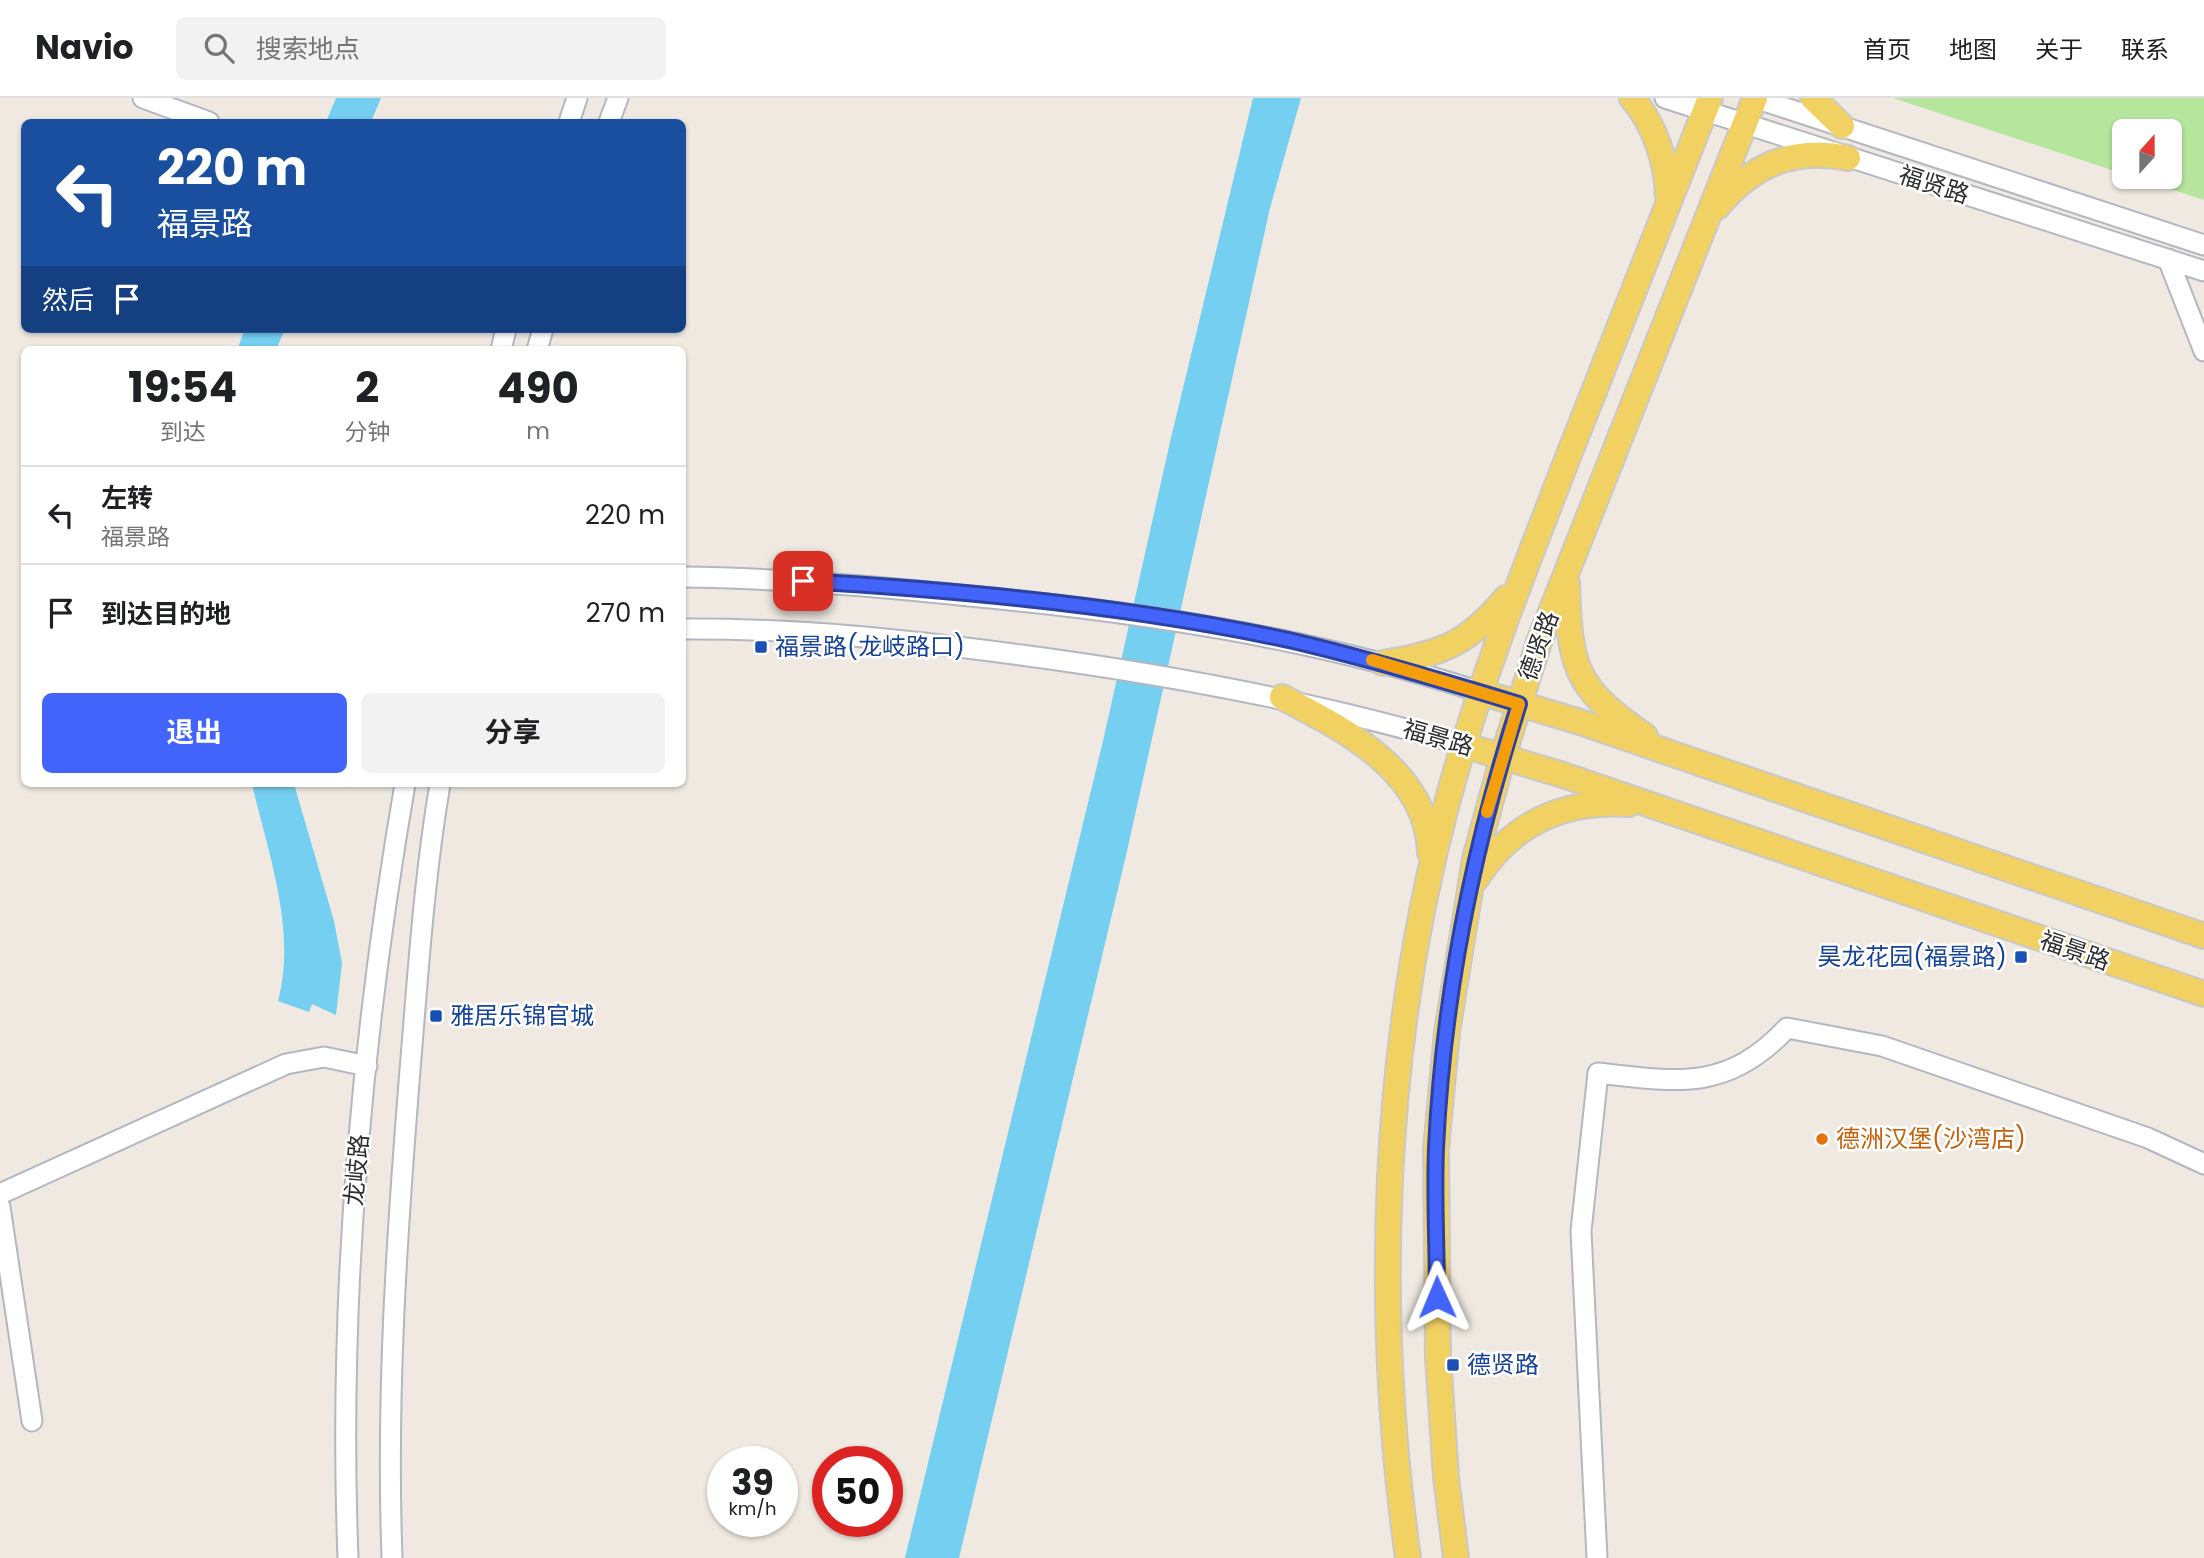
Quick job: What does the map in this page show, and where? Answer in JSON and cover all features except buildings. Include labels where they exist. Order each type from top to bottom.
[{"type":"main road","points":[[1632,98],[1650,125],[1662,156],[1668,178],[1668,203]]},
{"type":"main road","name":"德贤路","points":[[1456,1558],[1446,1477],[1438,1357],[1436,1149],[1447,1032],[1469,891],[1519,704],[1567,574],[1755,98]]},
{"type":"main road","points":[[1813,98],[1842,127]]},
{"type":"main road","name":"德贤路","points":[[1408,1558],[1399,1482],[1391,1359],[1392,1147],[1403,1026],[1431,871],[1480,692],[1520,581],[1707,105]]},
{"type":"main road","points":[[1705,221],[1732,189],[1755,170],[1789,158],[1827,153],[1848,158]]},
{"type":"main road","points":[[1567,574],[1572,650],[1585,685],[1615,715],[1671,754]]},
{"type":"main road","points":[[1383,663],[1435,654],[1453,646],[1492,615],[1520,581]]},
{"type":"main road","points":[[1480,692],[1671,754],[2204,936]]},
{"type":"main road","points":[[1282,697],[1357,739],[1392,768],[1409,790],[1430,836],[1431,871]]},
{"type":"main road","name":"福景路","points":[[1464,745],[2204,994]]},
{"type":"main road","points":[[1469,891],[1493,852],[1516,833],[1563,810],[1583,804],[1651,806]]},
{"type":"street","points":[[143,98],[201,119]]},
{"type":"street","points":[[570,119],[577,98]]},
{"type":"street","points":[[610,119],[618,98]]},
{"type":"street","name":"福贤路","points":[[1665,98],[1707,105],[1745,124],[2204,271]]},
{"type":"street","name":"福贤路","points":[[1755,98],[2204,245]]},
{"type":"street","points":[[2168,260],[2204,351]]},
{"type":"street","points":[[686,577],[828,583],[1124,612],[1290,641],[1383,663],[1480,692]]},
{"type":"street","name":"福景路","points":[[686,629],[827,633],[1112,667],[1282,697],[1464,745]]},
{"type":"street","name":"龙岐路","points":[[348,1558],[346,1336],[352,1217],[367,1066],[405,787]]},
{"type":"street","name":"龙岐路","points":[[392,1558],[389,1432],[395,1243],[425,896],[440,787]]},
{"type":"street","points":[[1597,1558],[1581,1231],[1598,1073],[1675,1082],[1720,1075],[1763,1054],[1787,1028],[1882,1046],[2148,1138],[2204,1164]]},
{"type":"street","points":[[0,1194],[286,1064],[324,1058],[367,1066]]},
{"type":"street","points":[[0,1207],[32,1421]]},
{"type":"green space","points":[[1893,98],[2204,98],[2204,200],[2171,189],[2182,189],[2182,119],[2112,119],[2112,170]]},
{"type":"water","points":[[336,98],[381,98],[372,119],[327,119]]},
{"type":"water","points":[[1253,98],[1301,98],[1270,208],[1127,851],[959,1558],[905,1558],[1103,741],[1170,442]]},
{"type":"water","points":[[243,333],[283,333],[278,346],[239,346]]},
{"type":"water","points":[[253,787],[295,787],[334,921],[342,963],[336,1015],[312,1004],[309,1012],[278,1001],[284,947],[272,864]]},
{"type":"slow traffic","points":[[1372,660],[1519,704],[1487,812]]},
{"type":"place","name":"福景路(龙岐路口)","points":[[761,647]]},
{"type":"place","name":"昊龙花园(福景路)","points":[[2021,957]]},
{"type":"place","name":"雅居乐锦官城","points":[[436,1016]]},
{"type":"place","name":"德洲汉堡(沙湾店)","points":[[1822,1139]]},
{"type":"place","name":"德贤路","points":[[1453,1365]]},
{"type":"route","points":[[803,581],[1045,603],[1187,622],[1357,656],[1422,673],[1519,704],[1475,859],[1447,1032],[1436,1149],[1437,1297]]}]
